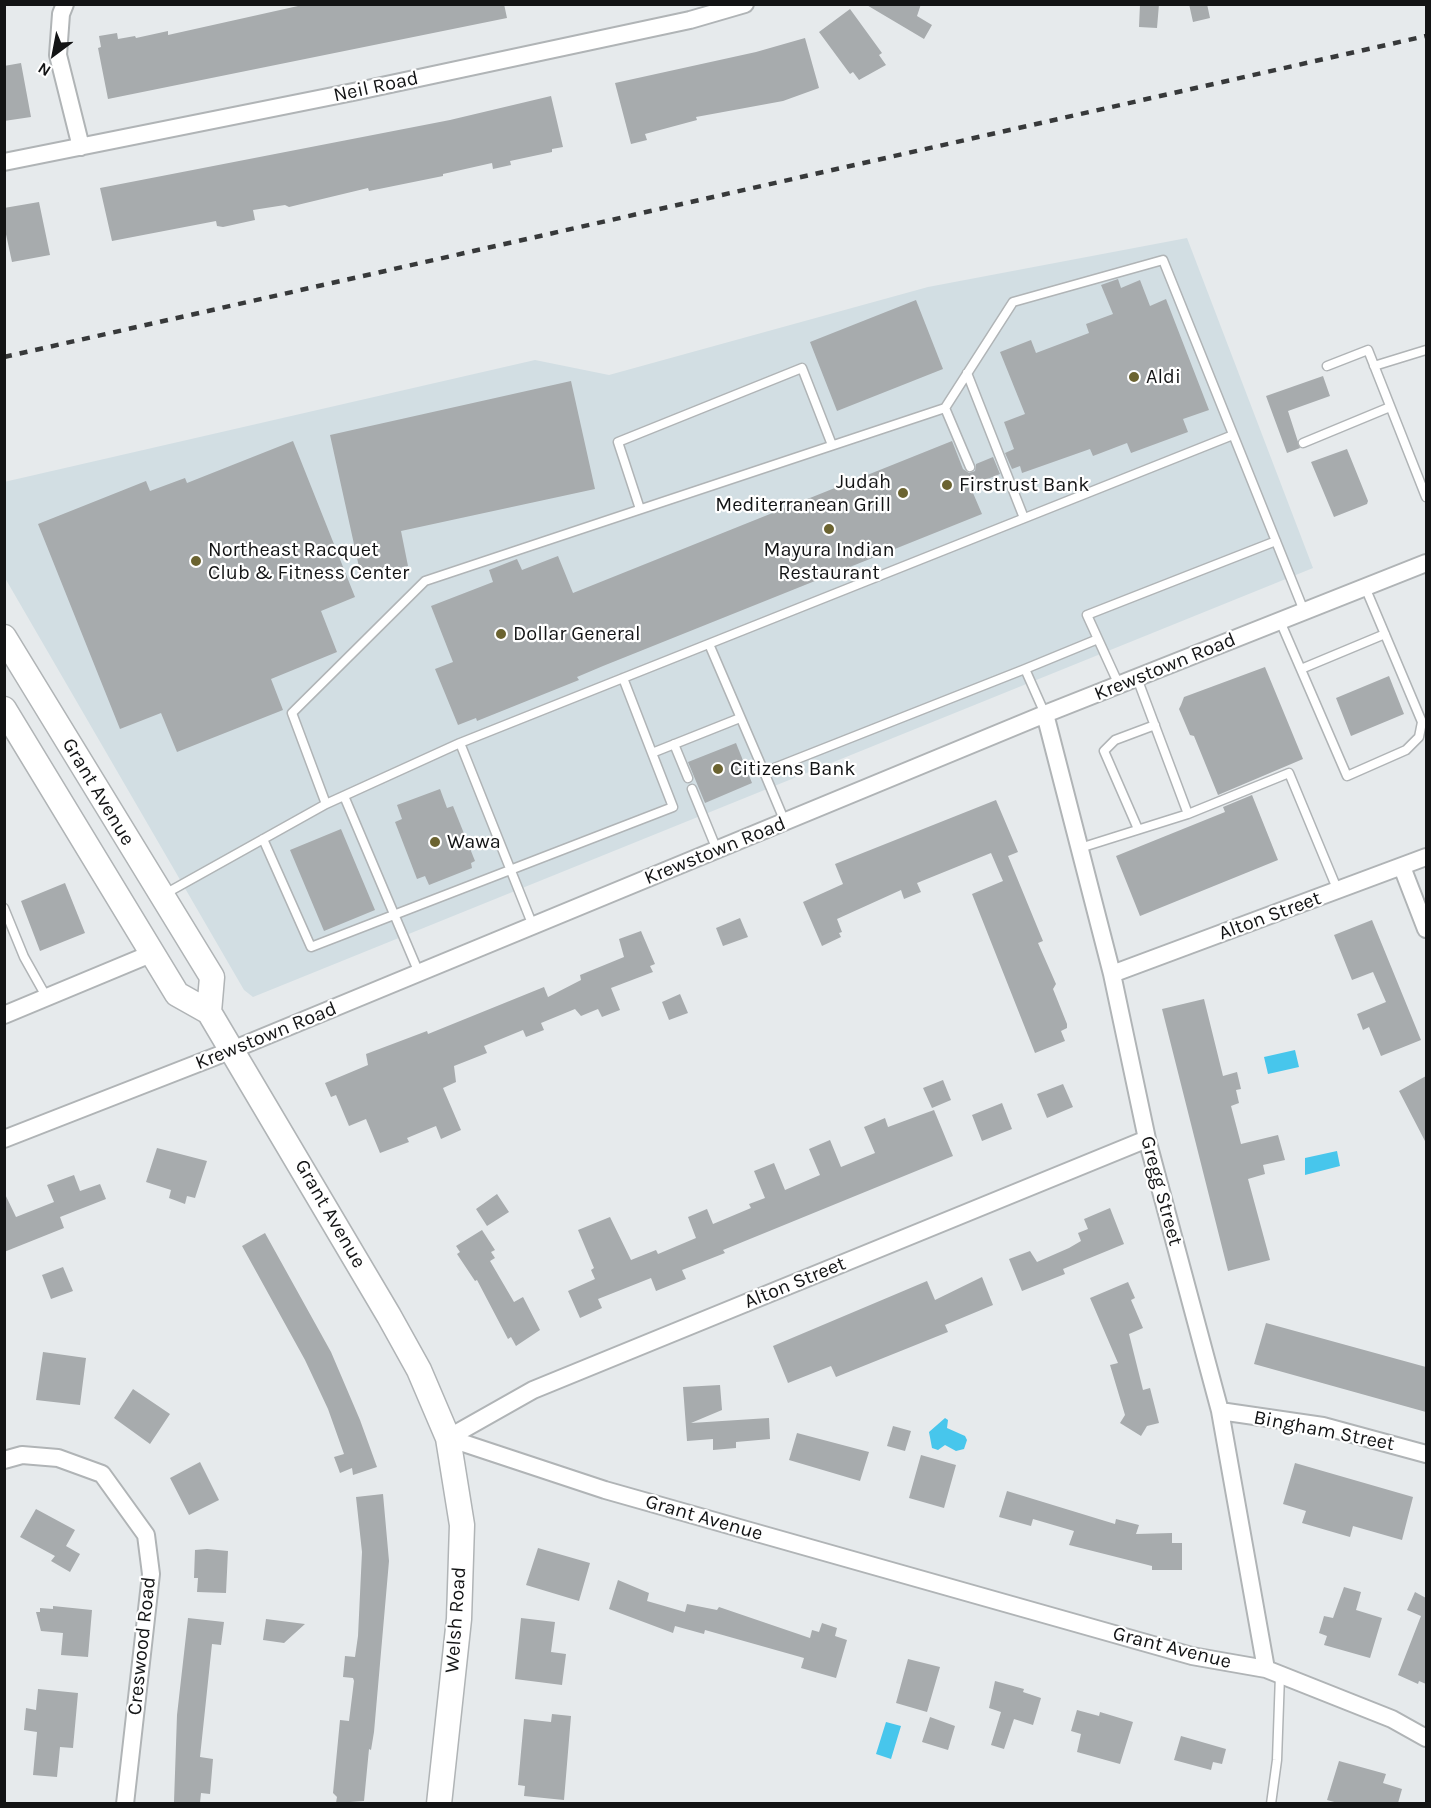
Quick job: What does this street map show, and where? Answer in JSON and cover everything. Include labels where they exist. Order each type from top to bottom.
[{"type":"main road","name":"Grant Avenue","points":[[4,637],[212,977],[209,1012]]},
{"type":"main road","name":"Grant Avenue","points":[[4,709],[177,994],[209,1012],[389,1316],[419,1370],[448,1438]]},
{"type":"main road","name":"Welsh Road","points":[[439,1803],[459,1619],[462,1525],[448,1438]]},
{"type":"street","points":[[65,4],[61,14],[58,55],[81,147]]},
{"type":"street","name":"Neil Road","points":[[4,162],[667,25],[745,4]]},
{"type":"street","name":"Krewstown Road","points":[[4,1139],[232,1050],[1045,714],[1426,563]]},
{"type":"street","name":"Gregg Street","points":[[1045,714],[1112,974],[1147,1138],[1220,1411],[1273,1672]]},
{"type":"street","name":"Alton Street","points":[[1112,974],[1426,857]]},
{"type":"street","points":[[1402,867],[1426,929]]},
{"type":"street","points":[[4,1015],[48,999],[153,953]]},
{"type":"street","name":"Alton Street","points":[[448,1438],[533,1390],[1147,1138]]},
{"type":"street","name":"Bingham Street","points":[[1220,1411],[1323,1426],[1426,1454]]},
{"type":"street","name":"Grant Avenue","points":[[448,1438],[628,1497],[1192,1656],[1273,1672],[1392,1719],[1426,1738]]},
{"type":"street","name":"Creswood Road","points":[[4,1460],[22,1455],[58,1458],[102,1474],[146,1535],[151,1574],[125,1803]]},
{"type":"lane","points":[[326,804],[292,713],[425,581],[945,408],[1013,302],[1163,260],[1304,611]]},
{"type":"lane","points":[[1327,366],[1368,350],[1426,496]]},
{"type":"lane","points":[[1374,366],[1426,350]]},
{"type":"lane","points":[[640,509],[618,442],[802,368],[832,445]]},
{"type":"lane","points":[[967,373],[1024,518]]},
{"type":"lane","points":[[1303,443],[1390,406]]},
{"type":"lane","points":[[945,408],[970,467]]},
{"type":"lane","points":[[161,896],[326,804],[460,743],[1233,435]]},
{"type":"lane","points":[[1119,685],[1087,615],[1276,541]]},
{"type":"lane","points":[[1280,621],[1347,776],[1406,750],[1419,737],[1422,722],[1365,588]]},
{"type":"lane","points":[[1301,669],[1385,634]]},
{"type":"lane","points":[[764,772],[1098,639]]},
{"type":"lane","points":[[709,644],[785,822]]},
{"type":"lane","points":[[1025,669],[1045,714]]},
{"type":"lane","points":[[263,839],[310,947],[673,807],[623,678]]},
{"type":"lane","points":[[1137,678],[1188,814]]},
{"type":"lane","points":[[652,753],[740,718]]},
{"type":"lane","points":[[1138,829],[1104,751],[1115,740],[1155,724]]},
{"type":"lane","points":[[460,743],[533,926]]},
{"type":"lane","points":[[674,744],[687,778]]},
{"type":"lane","points":[[1080,848],[1188,814],[1289,773],[1338,891]]},
{"type":"lane","points":[[692,789],[717,850]]},
{"type":"lane","points":[[344,796],[419,973]]},
{"type":"lane","points":[[4,908],[24,957],[48,999]]},
{"type":"lane","points":[[1271,1803],[1277,1760],[1273,1672]]},
{"type":"shaded area","points":[[1187,238],[1313,568],[253,997],[244,990],[5,578],[4,482],[535,360],[609,375],[928,287]]},
{"type":"water","points":[[1295,1050],[1299,1067],[1268,1074],[1264,1057]]},
{"type":"water","points":[[1337,1151],[1340,1166],[1305,1175],[1305,1158]]},
{"type":"water","points":[[945,1418],[948,1420],[947,1428],[965,1436],[967,1440],[964,1449],[956,1451],[945,1445],[938,1450],[932,1448],[929,1432]]},
{"type":"water","points":[[886,1722],[901,1726],[891,1759],[876,1754]]},
{"type":"building","points":[[307,4],[504,4],[507,18],[108,99],[98,48],[101,47],[99,36],[117,33],[118,39],[135,36],[136,38],[168,31],[168,35]]},
{"type":"building","points":[[865,4],[921,4],[917,16],[932,25],[924,39]]},
{"type":"building","points":[[1140,4],[1159,4],[1157,28],[1139,27]]},
{"type":"building","points":[[1189,4],[1207,4],[1210,18],[1193,22]]},
{"type":"building","points":[[850,9],[882,53],[879,55],[886,65],[859,80],[853,72],[850,74],[819,32]]},
{"type":"building","points":[[805,38],[819,88],[783,101],[696,117],[697,120],[645,134],[647,140],[631,144],[615,83],[756,52]]},
{"type":"building","points":[[21,63],[31,117],[4,121],[4,66]]},
{"type":"building","points":[[551,96],[563,147],[552,149],[552,152],[510,161],[511,165],[493,169],[492,163],[443,174],[443,176],[369,191],[368,188],[289,207],[285,205],[253,210],[255,220],[223,227],[217,226],[216,221],[112,241],[100,188],[450,120]]},
{"type":"building","points":[[39,202],[50,255],[12,262],[4,225],[4,208]]},
{"type":"building","name":"Aldi","points":[[1118,279],[1121,288],[1140,280],[1150,306],[1166,299],[1209,410],[1183,419],[1188,432],[1131,453],[1127,443],[1093,456],[1090,449],[1022,473],[1020,466],[1012,469],[1005,453],[1014,449],[1004,422],[1025,414],[1000,352],[1031,340],[1036,353],[1089,333],[1086,324],[1113,314],[1101,285]]},
{"type":"building","points":[[916,300],[943,369],[837,411],[810,342]]},
{"type":"building","points":[[1323,376],[1330,396],[1288,411],[1300,448],[1287,453],[1266,396]]},
{"type":"building","points":[[571,381],[595,489],[401,531],[408,566],[361,576],[330,435]]},
{"type":"building","name":"Northeast Racquet Club & Fitness Center","points":[[293,441],[355,597],[321,611],[337,652],[271,679],[283,710],[177,752],[161,713],[120,729],[38,524],[146,481],[150,491],[185,478],[187,483]]},
{"type":"building","points":[[952,441],[963,469],[969,473],[975,471],[976,464],[993,457],[1000,474],[970,486],[982,514],[603,666],[577,677],[579,680],[477,721],[476,718],[458,725],[435,669],[453,662],[431,606],[493,582],[489,570],[517,559],[522,570],[558,556],[573,593]]},
{"type":"building","points":[[1347,449],[1368,501],[1367,504],[1334,517],[1311,462]]},
{"type":"building","points":[[1265,667],[1303,759],[1218,795],[1194,736],[1190,735],[1179,709],[1184,697]]},
{"type":"building","points":[[1389,676],[1404,714],[1351,736],[1336,698]]},
{"type":"building","name":"Citizens Bank","points":[[736,743],[752,783],[705,803],[688,762]]},
{"type":"building","name":"Wawa","points":[[440,789],[447,808],[453,806],[475,861],[471,863],[472,868],[429,885],[425,876],[417,879],[395,822],[402,819],[397,805]]},
{"type":"building","points":[[1252,795],[1278,860],[1140,916],[1116,856],[1225,812],[1223,807]]},
{"type":"building","points":[[996,800],[1018,852],[1008,856],[1043,941],[1038,943],[1056,984],[1053,989],[1067,1024],[1067,1028],[1061,1031],[1065,1041],[1035,1053],[972,894],[1003,881],[991,853],[917,883],[921,892],[904,899],[901,890],[837,919],[842,932],[839,933],[841,937],[822,946],[803,902],[843,884],[835,864]]},
{"type":"building","points":[[341,829],[375,910],[324,931],[290,850]]},
{"type":"building","points":[[65,883],[85,933],[40,951],[21,901]]},
{"type":"building","points":[[740,918],[748,937],[723,946],[716,928]]},
{"type":"building","points":[[1372,920],[1421,1040],[1381,1056],[1369,1027],[1363,1030],[1357,1014],[1386,1002],[1373,972],[1352,980],[1334,935]]},
{"type":"building","points":[[641,931],[655,964],[650,966],[653,972],[611,988],[620,1010],[602,1017],[598,1009],[581,1016],[575,1009],[541,1023],[544,1030],[526,1037],[523,1030],[484,1046],[487,1053],[454,1066],[456,1082],[443,1088],[461,1130],[441,1139],[436,1126],[407,1138],[409,1142],[380,1153],[366,1119],[349,1126],[336,1095],[331,1097],[325,1083],[368,1065],[366,1054],[427,1031],[428,1034],[544,987],[548,997],[581,980],[580,975],[624,957],[619,939]]},
{"type":"building","points":[[680,994],[688,1013],[669,1020],[662,1002]]},
{"type":"building","points":[[1204,999],[1223,1076],[1237,1072],[1241,1089],[1236,1090],[1239,1103],[1231,1106],[1241,1144],[1278,1135],[1285,1160],[1263,1165],[1265,1174],[1248,1179],[1270,1260],[1228,1271],[1162,1009]]},
{"type":"building","points":[[1426,1076],[1426,1143],[1399,1091]]},
{"type":"building","points":[[943,1080],[951,1100],[932,1108],[923,1088]]},
{"type":"building","points":[[1063,1084],[1073,1107],[1047,1118],[1037,1094]]},
{"type":"building","points":[[1002,1103],[1012,1129],[982,1141],[972,1115]]},
{"type":"building","points":[[934,1110],[953,1156],[723,1250],[725,1253],[682,1270],[686,1279],[656,1291],[651,1278],[598,1299],[602,1308],[580,1318],[568,1291],[595,1279],[591,1270],[594,1268],[578,1230],[610,1217],[631,1260],[656,1250],[658,1254],[696,1238],[688,1217],[707,1209],[713,1224],[751,1208],[749,1204],[765,1198],[754,1171],[774,1163],[785,1190],[820,1175],[809,1149],[830,1140],[841,1167],[875,1153],[864,1127],[885,1118],[888,1127]]},
{"type":"building","points":[[157,1148],[207,1161],[195,1198],[187,1196],[185,1204],[169,1198],[171,1190],[146,1182]]},
{"type":"building","points":[[74,1175],[80,1191],[100,1184],[106,1199],[60,1217],[64,1228],[4,1252],[4,1192],[16,1217],[54,1202],[47,1185]]},
{"type":"building","points":[[497,1194],[509,1212],[487,1226],[476,1209]]},
{"type":"building","points":[[1110,1208],[1124,1244],[1063,1269],[1065,1274],[1022,1291],[1009,1259],[1030,1251],[1037,1262],[1069,1248],[1081,1241],[1078,1233],[1088,1229],[1084,1219]]},
{"type":"building","points":[[482,1230],[495,1250],[491,1252],[495,1258],[490,1261],[514,1302],[523,1297],[540,1330],[516,1346],[511,1337],[508,1339],[477,1280],[475,1281],[457,1254],[460,1252],[456,1246]]},
{"type":"building","points":[[265,1233],[331,1352],[377,1467],[353,1475],[352,1468],[340,1473],[334,1457],[344,1454],[328,1409],[305,1360],[242,1246]]},
{"type":"building","points":[[63,1267],[73,1291],[51,1299],[42,1275]]},
{"type":"building","points":[[982,1277],[993,1305],[945,1325],[948,1332],[836,1377],[831,1366],[788,1383],[773,1346],[927,1281],[935,1300]]},
{"type":"building","points":[[1128,1282],[1135,1298],[1131,1300],[1143,1328],[1129,1334],[1143,1390],[1150,1388],[1159,1423],[1147,1426],[1141,1436],[1120,1423],[1125,1415],[1110,1365],[1118,1363],[1090,1298]]},
{"type":"building","points":[[1266,1323],[1426,1367],[1426,1412],[1254,1364]]},
{"type":"building","points":[[43,1352],[86,1358],[80,1405],[36,1400]]},
{"type":"building","points":[[720,1385],[722,1410],[691,1423],[769,1418],[770,1439],[736,1442],[736,1448],[713,1450],[713,1439],[687,1441],[683,1387]]},
{"type":"building","points":[[133,1389],[170,1414],[150,1444],[114,1418]]},
{"type":"building","points":[[893,1426],[911,1431],[905,1451],[887,1446]]},
{"type":"building","points":[[797,1433],[869,1452],[860,1481],[789,1460]]},
{"type":"building","points":[[921,1455],[956,1465],[944,1508],[909,1498]]},
{"type":"building","points":[[200,1462],[219,1500],[189,1515],[170,1478]]},
{"type":"building","points":[[1295,1463],[1413,1497],[1402,1540],[1353,1526],[1350,1537],[1302,1523],[1306,1511],[1283,1504]]},
{"type":"building","points":[[1007,1491],[1115,1524],[1116,1519],[1139,1525],[1136,1534],[1172,1533],[1172,1543],[1182,1543],[1182,1570],[1152,1570],[1152,1566],[1069,1545],[1074,1531],[1033,1519],[1031,1526],[999,1517]]},
{"type":"building","points":[[383,1494],[389,1561],[374,1732],[371,1750],[369,1749],[364,1801],[336,1803],[337,1797],[333,1793],[340,1720],[349,1721],[354,1681],[353,1678],[343,1677],[345,1656],[355,1657],[358,1636],[362,1552],[356,1497]]},
{"type":"building","points":[[36,1509],[75,1530],[66,1546],[80,1554],[70,1572],[51,1561],[55,1556],[20,1537]]},
{"type":"building","points":[[538,1548],[590,1563],[579,1601],[526,1585]]},
{"type":"building","points":[[195,1550],[228,1551],[226,1593],[197,1592],[198,1578],[194,1578]]},
{"type":"building","points":[[618,1580],[649,1593],[647,1601],[685,1612],[687,1604],[717,1610],[719,1607],[810,1638],[812,1630],[819,1632],[822,1623],[837,1628],[835,1636],[847,1640],[836,1678],[801,1668],[804,1658],[705,1630],[704,1634],[675,1626],[673,1633],[609,1609]]},
{"type":"building","points":[[1344,1587],[1361,1592],[1356,1610],[1382,1618],[1370,1658],[1324,1645],[1327,1636],[1319,1633],[1324,1616],[1333,1618]]},
{"type":"building","points":[[1415,1592],[1426,1598],[1426,1684],[1419,1681],[1418,1684],[1398,1675],[1421,1616],[1407,1610]]},
{"type":"building","points":[[53,1606],[92,1610],[88,1657],[61,1655],[63,1633],[41,1631],[36,1612],[40,1612],[40,1608],[53,1609]]},
{"type":"building","points":[[188,1618],[224,1622],[221,1645],[212,1644],[200,1757],[213,1759],[210,1794],[201,1793],[200,1803],[174,1802],[177,1715]]},
{"type":"building","points":[[521,1618],[555,1622],[551,1652],[566,1654],[562,1685],[515,1679]]},
{"type":"building","points":[[266,1619],[305,1624],[284,1643],[263,1640]]},
{"type":"building","points":[[908,1659],[940,1667],[927,1712],[896,1703]]},
{"type":"building","points":[[995,1681],[1024,1689],[1023,1692],[1041,1698],[1033,1725],[1014,1719],[1004,1749],[991,1745],[1001,1712],[989,1708]]},
{"type":"building","points":[[38,1689],[78,1693],[73,1748],[60,1747],[57,1777],[33,1775],[37,1732],[24,1730],[26,1708],[36,1710]]},
{"type":"building","points":[[1077,1710],[1099,1716],[1100,1712],[1133,1722],[1120,1764],[1077,1752],[1081,1734],[1071,1731]]},
{"type":"building","points":[[552,1714],[571,1716],[564,1800],[524,1796],[525,1786],[518,1785],[524,1719],[551,1722]]},
{"type":"building","points":[[930,1717],[955,1726],[948,1750],[922,1742]]},
{"type":"building","points":[[1181,1736],[1226,1749],[1222,1764],[1213,1762],[1211,1770],[1174,1760]]},
{"type":"building","points":[[1339,1761],[1386,1774],[1383,1783],[1402,1789],[1398,1803],[1338,1803],[1327,1800]]},
{"type":"railway","points":[[4,357],[1426,36]]},
{"type":"place","name":"Aldi","points":[[1134,377]]},
{"type":"place","name":"Firstrust Bank","points":[[947,485]]},
{"type":"place","name":"Judah Mediterranean Grill","points":[[903,493]]},
{"type":"place","name":"Mayura Indian Restaurant","points":[[829,529]]},
{"type":"place","name":"Northeast Racquet Club & Fitness Center","points":[[196,561]]},
{"type":"place","name":"Dollar General","points":[[501,634]]},
{"type":"place","name":"Citizens Bank","points":[[718,769]]},
{"type":"place","name":"Wawa","points":[[435,842]]}]
